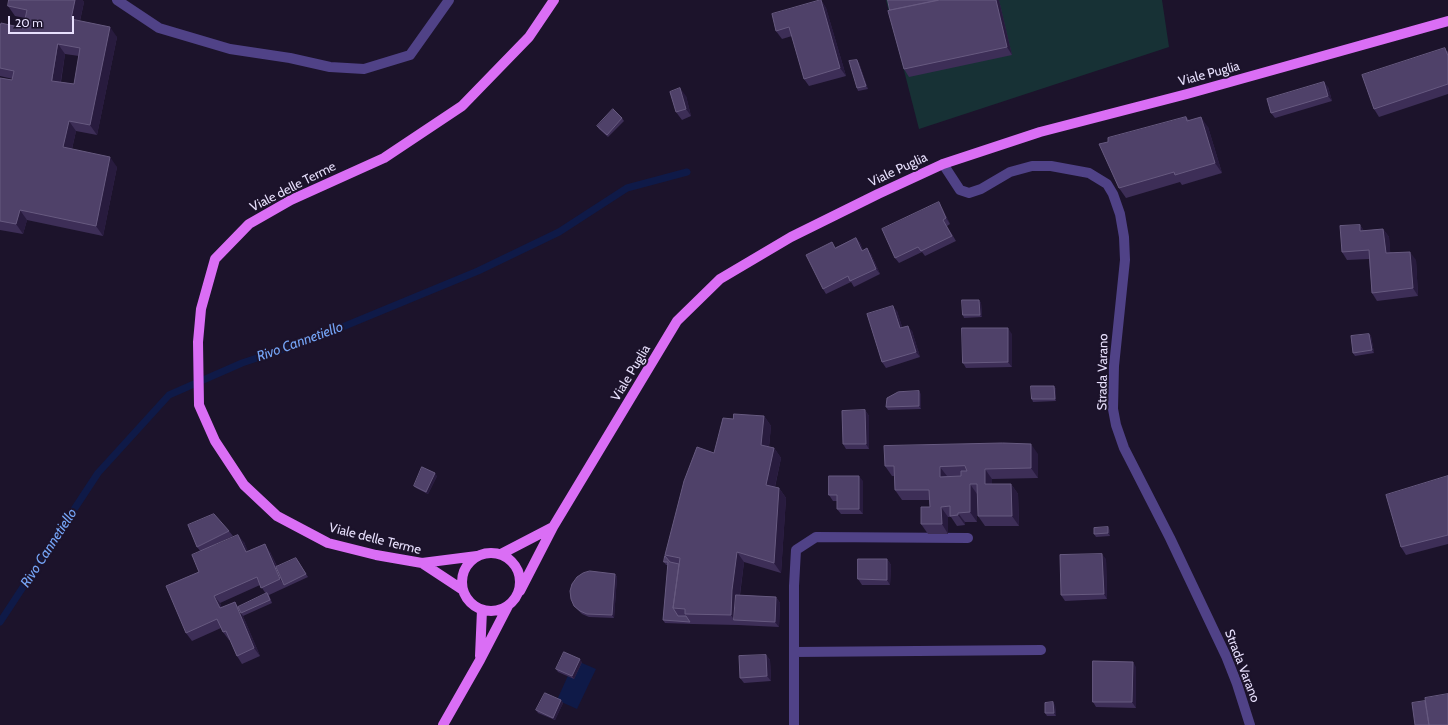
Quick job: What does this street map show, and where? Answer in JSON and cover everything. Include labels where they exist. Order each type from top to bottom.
[{"type":"main road","name":"Viale delle Terme","points":[[463,590],[422,563],[376,555],[328,543],[277,516],[244,485],[215,441],[199,405],[198,342],[201,310],[215,259],[249,224],[291,200],[384,158],[462,106],[529,37],[554,0]]},
{"type":"main road","name":"Viale Puglia","points":[[520,591],[553,527],[677,321],[720,279],[791,237],[878,194],[944,164],[1040,132],[1187,94],[1448,21]]},
{"type":"main road","points":[[500,554],[553,527]]},
{"type":"main road","points":[[422,563],[478,556],[487,553],[500,554],[507,557],[514,563],[519,572],[521,581],[520,591],[508,606],[480,660],[443,725]]},
{"type":"main road","points":[[478,556],[469,562],[464,571],[462,580],[463,590],[467,599],[473,606],[491,612],[508,606]]},
{"type":"main road","points":[[480,660],[482,610]]},
{"type":"street","points":[[117,0],[158,28],[230,49],[290,58],[330,67],[364,69],[410,55],[449,0]]},
{"type":"street","name":"Strada Varano","points":[[944,164],[960,190],[969,193],[981,189],[1010,172],[1032,166],[1052,166],[1088,173],[1107,184],[1113,194],[1120,214],[1123,229],[1124,260],[1114,366],[1114,409],[1116,425],[1124,448],[1173,545],[1226,656],[1250,725]]},
{"type":"street","points":[[794,725],[794,586],[796,550],[816,537],[968,538]]},
{"type":"street","points":[[794,652],[1041,650]]},
{"type":"green space","points":[[886,0],[1162,0],[1169,47],[919,129]]},
{"type":"water","points":[[575,660],[596,669],[577,709],[557,700]]},
{"type":"building","points":[[9,0],[75,0],[71,19],[110,27],[90,125],[69,121],[63,147],[110,157],[96,226],[20,210],[16,224],[0,221],[0,78],[12,80],[14,71],[0,68],[0,26],[1,23],[23,28],[27,10],[8,6]],"holes":[[[58,44],[80,48],[74,84],[52,81]]]},
{"type":"building","points":[[821,0],[840,68],[804,79],[789,27],[776,31],[772,14]]},
{"type":"building","points":[[888,0],[938,0],[890,10]]},
{"type":"building","points":[[940,0],[996,0],[1007,47],[904,69],[888,11]]},
{"type":"building","points":[[1445,48],[1448,56],[1448,84],[1374,109],[1362,75]]},
{"type":"building","points":[[857,60],[866,86],[857,88],[849,61]]},
{"type":"building","points":[[1324,82],[1328,96],[1271,113],[1267,99]]},
{"type":"building","points":[[680,88],[686,109],[676,112],[670,92]]},
{"type":"building","points":[[613,109],[622,118],[607,135],[597,126]]},
{"type":"building","points":[[1186,117],[1187,121],[1201,117],[1215,163],[1175,175],[1174,172],[1119,188],[1099,144],[1108,142],[1108,138]]},
{"type":"building","points":[[939,202],[946,218],[943,220],[952,236],[921,251],[918,247],[895,258],[882,229]]},
{"type":"building","points":[[1360,225],[1360,231],[1383,229],[1386,253],[1410,252],[1413,288],[1372,293],[1369,250],[1342,252],[1340,226]]},
{"type":"building","points":[[856,238],[862,251],[867,248],[876,269],[850,281],[848,276],[823,289],[806,255],[832,242],[835,248]]},
{"type":"building","points":[[962,300],[979,300],[980,315],[963,315]]},
{"type":"building","points":[[893,306],[900,328],[908,326],[916,352],[882,362],[867,314]]},
{"type":"building","points":[[962,328],[1008,328],[1008,362],[963,363]]},
{"type":"building","points":[[1369,334],[1372,350],[1353,353],[1351,336]]},
{"type":"building","points":[[1031,386],[1054,386],[1055,399],[1032,399]]},
{"type":"building","points":[[919,391],[919,406],[886,407],[887,398],[898,392]]},
{"type":"building","points":[[865,410],[866,444],[843,444],[842,411]]},
{"type":"building","points":[[734,414],[764,416],[761,445],[774,448],[766,485],[779,488],[774,563],[737,552],[732,590],[731,615],[685,614],[685,609],[673,608],[680,558],[665,555],[684,481],[697,447],[714,453],[723,418],[733,419]]},
{"type":"building","points":[[1003,443],[1031,444],[1031,468],[985,469],[985,484],[1011,484],[1012,516],[978,516],[977,484],[970,484],[970,512],[958,513],[958,515],[950,516],[950,506],[941,507],[942,524],[921,524],[921,507],[930,507],[929,490],[895,490],[894,466],[885,466],[884,446]],"holes":[[[965,466],[967,471],[961,471],[961,476],[940,477],[940,467]]]},
{"type":"building","points":[[422,467],[435,473],[426,492],[414,486]]},
{"type":"building","points":[[829,476],[859,476],[859,509],[837,509],[837,495],[829,495]]},
{"type":"building","points":[[1448,476],[1448,535],[1401,547],[1386,495]]},
{"type":"building","points":[[214,514],[229,531],[197,547],[188,525]]},
{"type":"building","points":[[1108,527],[1108,533],[1094,534],[1094,528]]},
{"type":"building","points":[[238,535],[246,552],[265,544],[280,579],[261,588],[257,577],[214,596],[220,608],[235,602],[254,648],[237,656],[226,631],[223,632],[217,619],[186,633],[166,586],[199,572],[192,555]]},
{"type":"building","points":[[1102,554],[1104,594],[1061,595],[1060,555]]},
{"type":"building","points":[[665,556],[670,562],[679,564],[673,608],[678,616],[686,616],[690,622],[663,620],[668,562],[664,562]]},
{"type":"building","points":[[296,558],[306,574],[284,585],[276,567]]},
{"type":"building","points":[[858,559],[887,559],[887,580],[858,579]]},
{"type":"building","points":[[590,571],[615,574],[612,615],[587,614],[574,606],[570,591],[572,584],[577,577]]},
{"type":"building","points":[[267,593],[270,600],[241,613],[238,607]]},
{"type":"building","points":[[736,595],[776,597],[775,622],[734,620]]},
{"type":"building","points":[[564,652],[580,659],[572,676],[556,669]]},
{"type":"building","points":[[766,655],[767,676],[740,678],[739,656]]},
{"type":"building","points":[[1093,661],[1133,662],[1132,702],[1093,702]]},
{"type":"building","points":[[545,693],[561,700],[553,718],[536,710]]},
{"type":"building","points":[[1448,694],[1448,725],[1429,725],[1425,698]]},
{"type":"building","points":[[1425,701],[1429,725],[1415,725],[1412,703]]},
{"type":"building","points":[[1053,702],[1054,713],[1045,713],[1045,703]]},
{"type":"waterway","name":"Rivo Cannetiello","points":[[0,622],[98,473],[169,395],[242,363],[311,340],[478,271],[559,232],[627,188],[687,172]]}]
